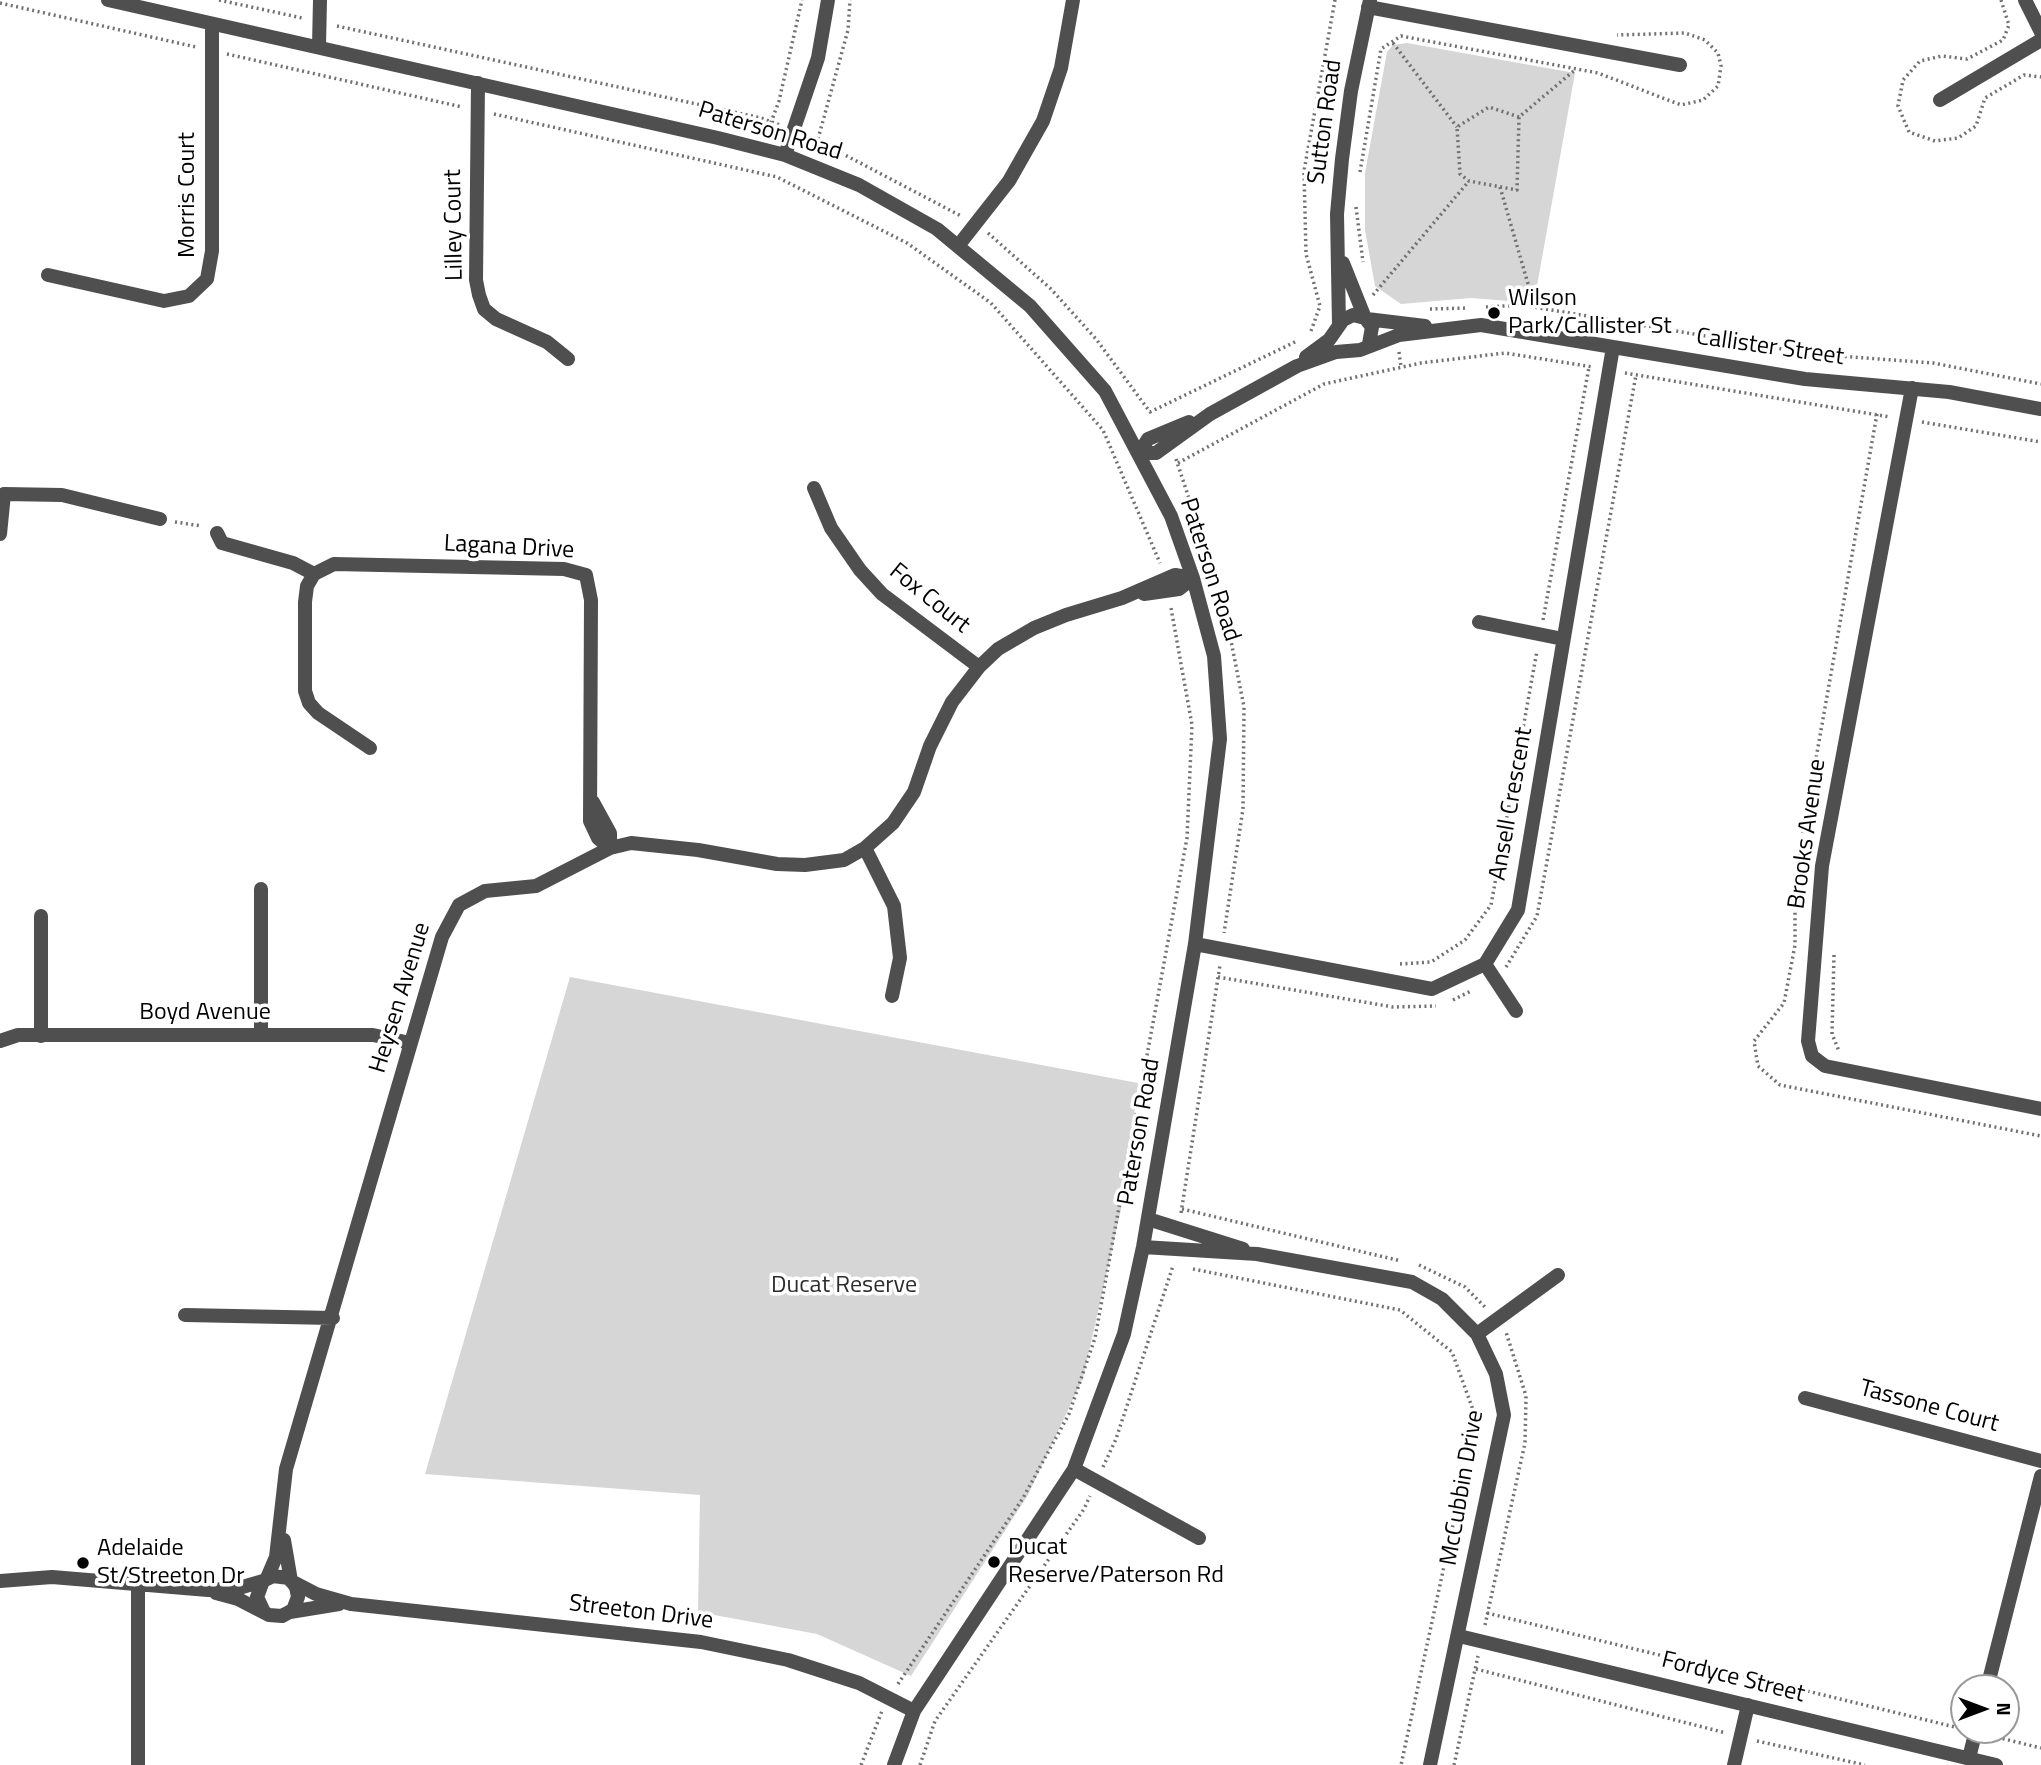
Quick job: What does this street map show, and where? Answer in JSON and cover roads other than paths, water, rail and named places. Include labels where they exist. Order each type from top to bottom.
[{"type":"street","name":"Paterson Road","points":[[108,0],[762,149],[785,155],[859,185],[937,229],[1030,306],[1105,391],[1171,516],[1193,578],[1214,656],[1220,739],[1195,944],[1143,1247],[1124,1334],[1074,1469],[915,1711],[894,1765]]},
{"type":"street","points":[[319,46],[320,0]]},
{"type":"street","points":[[785,155],[818,58],[828,0]]},
{"type":"street","points":[[958,246],[1015,171],[1043,121],[1061,68],[1073,0]]},
{"type":"street","points":[[2025,0],[2041,32]]},
{"type":"street","points":[[1369,4],[1680,65]]},
{"type":"street","name":"Sutton Road","points":[[1338,327],[1339,251],[1336,214],[1351,91],[1369,4]]},
{"type":"street","name":"Morris Court","points":[[48,275],[164,301],[189,296],[207,279],[212,251],[212,24]]},
{"type":"street","points":[[1940,100],[2041,40]]},
{"type":"street","name":"Lilley Court","points":[[478,83],[476,280],[484,309],[509,327],[547,342],[568,359]]},
{"type":"street","name":"Sutton Road","points":[[1339,251],[1366,318]]},
{"type":"street","name":"Callister Street","points":[[1139,453],[1156,453],[1210,414],[1291,369],[1329,340],[1347,316],[1452,327]]},
{"type":"street","points":[[1366,318],[1373,336],[1369,344]]},
{"type":"street","name":"Callister Street","points":[[1291,369],[1350,350],[1360,350],[1369,344],[1399,335],[1481,325],[1805,379],[1949,392],[2041,409]]},
{"type":"street","points":[[1338,327],[1338,338],[1350,350]]},
{"type":"street","name":"Ansell Crescent","points":[[1485,964],[1518,910],[1613,347]]},
{"type":"street","name":"Brooks Avenue","points":[[1912,388],[1822,866],[1808,1041],[1812,1056],[1825,1066],[2041,1109]]},
{"type":"street","name":"Fox Court","points":[[814,488],[831,528],[860,570],[882,594],[979,667]]},
{"type":"street","points":[[0,534],[4,494],[62,495],[160,519]]},
{"type":"street","points":[[217,533],[222,543],[293,563],[314,574],[307,586],[305,602],[305,691],[309,704],[370,748]]},
{"type":"street","name":"Lagana Drive","points":[[314,574],[334,564],[345,564],[564,569],[586,575],[591,600],[593,801],[610,833],[610,848]]},
{"type":"street","name":"Heysen Avenue","points":[[265,1580],[276,1557],[283,1517],[286,1469],[333,1318],[410,1043],[445,929],[459,905],[485,891],[536,886],[610,848],[631,843],[777,864],[805,865],[844,860],[865,848],[893,823],[914,792],[930,746],[952,702],[979,667],[999,649],[1034,628],[1167,585],[1179,589],[1193,578]]},
{"type":"street","points":[[1479,622],[1563,639]]},
{"type":"street","points":[[865,848],[894,906],[900,958],[892,996]]},
{"type":"street","points":[[261,889],[261,1035]]},
{"type":"street","points":[[41,916],[41,1036]]},
{"type":"street","points":[[1195,944],[1432,989],[1485,964],[1516,1011]]},
{"type":"street","name":"Boyd Avenue","points":[[0,1041],[18,1035],[373,1035],[410,1043]]},
{"type":"street","name":"McCubbin Drive","points":[[1148,1219],[1257,1254]]},
{"type":"street","name":"McCubbin Drive","points":[[1143,1247],[1257,1254],[1412,1282],[1442,1299],[1477,1334],[1496,1374],[1504,1415],[1430,1765]]},
{"type":"street","points":[[1477,1334],[1558,1275]]},
{"type":"street","points":[[184,1315],[333,1318]]},
{"type":"street","name":"Tassone Court","points":[[1805,1398],[2041,1461]]},
{"type":"street","points":[[1074,1469],[1199,1538]]},
{"type":"street","points":[[1991,1674],[2041,1476]]},
{"type":"street","name":"Heysen Avenue","points":[[283,1517],[292,1581]]},
{"type":"street","points":[[0,1581],[52,1577],[208,1590],[239,1588],[278,1575],[292,1581],[298,1597],[290,1612],[276,1617],[208,1590]]},
{"type":"street","points":[[264,1612],[257,1597],[265,1580]]},
{"type":"street","name":"Streeton Drive","points":[[292,1581],[316,1594],[351,1604]]},
{"type":"street","points":[[138,1585],[138,1765]]},
{"type":"street","name":"Streeton Drive","points":[[290,1612],[320,1605],[351,1604],[701,1642],[788,1660],[859,1684],[915,1711]]},
{"type":"street","name":"Fordyce Street","points":[[1459,1636],[1996,1765]]},
{"type":"street","points":[[1734,1765],[1748,1705]]},
{"type":"street","points":[[1969,1758],[1971,1744]]},
{"type":"place","name":"Wilson Park/Callister St","points":[[1494,313]]},
{"type":"place","name":"Ducat Reserve/Paterson Rd","points":[[994,1562]]},
{"type":"place","name":"Adelaide St/Streeton Dr","points":[[83,1563]]},
{"type":"park label","name":"Ducat Reserve","points":[[844,1286]]}]
